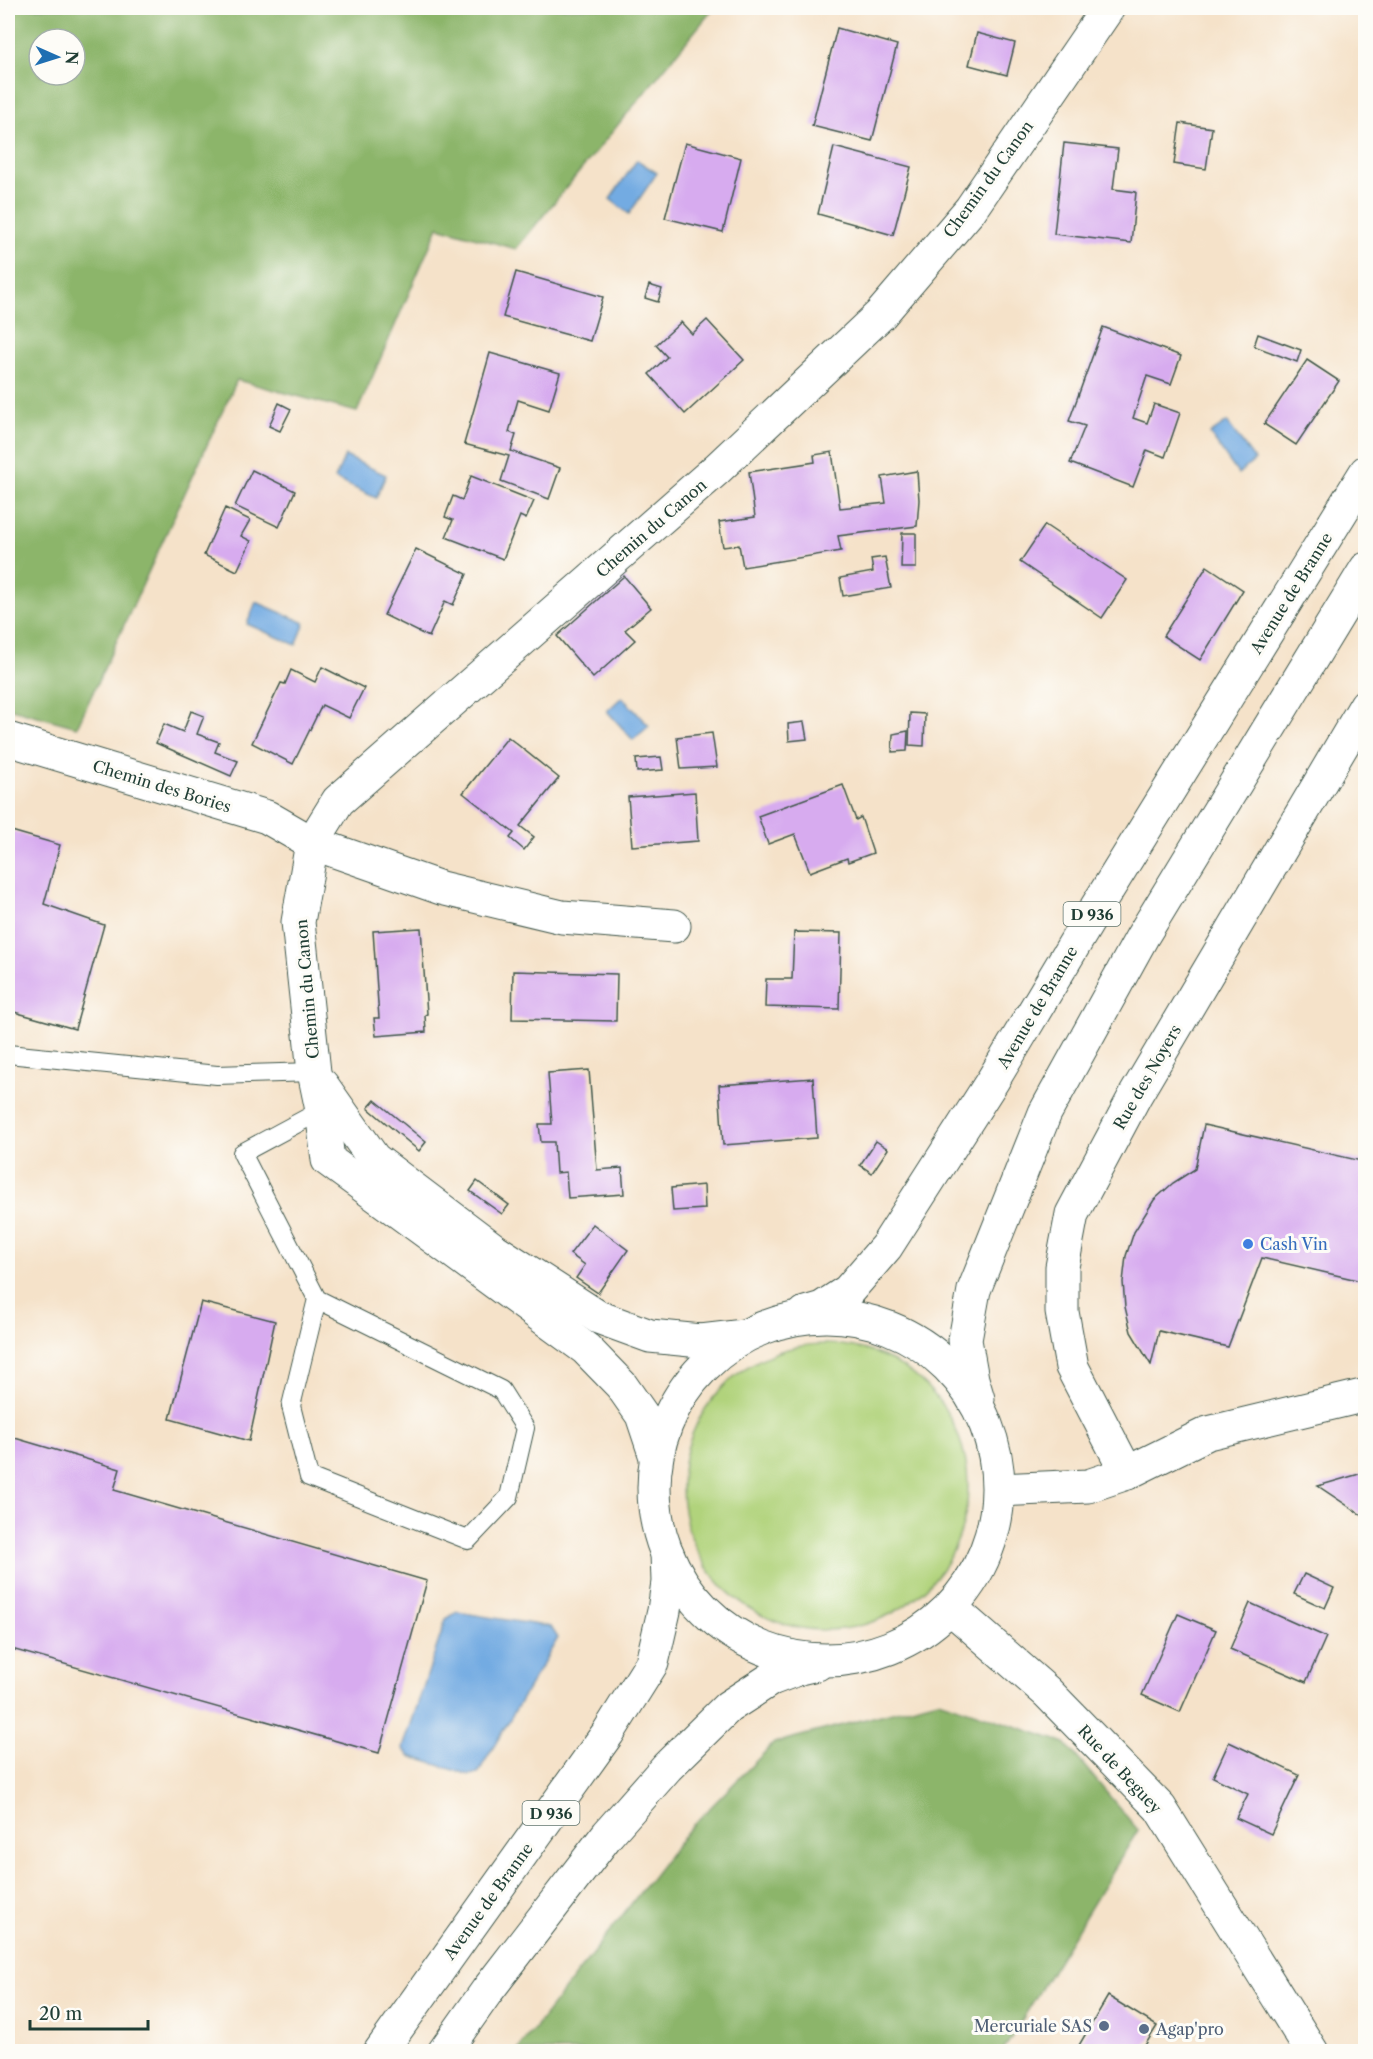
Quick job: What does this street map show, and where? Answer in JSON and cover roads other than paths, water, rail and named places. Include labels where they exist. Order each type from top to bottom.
[{"type":"street","name":"Chemin du Canon","points":[[656,1457],[642,1415],[621,1385],[586,1348],[328,1160],[322,1110],[314,1072],[298,922],[312,843],[338,801],[717,469],[881,314],[969,210],[1108,8]]},
{"type":"street","name":"Avenue de Branne","points":[[784,1320],[822,1308],[848,1291],[886,1246],[993,1080],[1093,913],[1365,472]]},
{"type":"street","name":"D 936","points":[[985,1420],[972,1379],[965,1340],[974,1290],[1045,1113],[1142,938],[1365,569]]},
{"type":"street","name":"Rue des Noyers","points":[[1127,1473],[1072,1367],[1062,1312],[1062,1267],[1072,1214],[1136,1094],[1365,705]]},
{"type":"street","name":"Chemin des Bories","points":[[8,739],[267,817],[312,843],[441,888],[562,917],[674,926]]},
{"type":"street","points":[[314,1072],[340,1113],[374,1159],[493,1250],[598,1317],[650,1336],[701,1341],[744,1336],[784,1320],[832,1315],[881,1324],[924,1346],[960,1378],[985,1420],[995,1454],[999,1490],[993,1533],[976,1573],[951,1608],[918,1635],[879,1653],[800,1668],[771,1679],[728,1707],[667,1767],[608,1834],[444,2052]]},
{"type":"street","points":[[744,1336],[703,1367],[673,1409],[656,1457],[655,1506],[667,1553],[694,1599],[735,1634],[784,1656],[837,1660]]},
{"type":"street","points":[[999,1490],[1088,1486],[1127,1473],[1208,1433],[1365,1395]]},
{"type":"street","name":"Avenue de Branne","points":[[380,2052],[608,1733],[652,1663],[668,1582],[667,1553]]},
{"type":"street","name":"Rue de Beguey","points":[[951,1608],[1047,1692],[1160,1808],[1312,2052]]},
{"type":"lane","points":[[8,1054],[217,1075],[314,1072]]},
{"type":"lane","points":[[317,1299],[291,1406],[309,1478],[468,1540],[509,1497],[525,1428],[501,1389],[317,1299],[242,1153],[322,1110]]},
{"type":"water","points":[[637,160],[657,173],[629,214],[610,199]]},
{"type":"water","points":[[1227,422],[1255,460],[1238,474],[1210,434]]},
{"type":"water","points":[[345,456],[386,475],[376,498],[335,479]]},
{"type":"water","points":[[256,602],[305,623],[296,645],[247,624]]},
{"type":"water","points":[[622,697],[649,726],[633,740],[607,711]]},
{"type":"water","points":[[457,1612],[551,1627],[558,1638],[478,1773],[470,1775],[409,1756],[403,1748],[446,1619]]},
{"type":"place","name":"Cash Vin","points":[[1248,1244]]},
{"type":"place","name":"Mercuriale SAS","points":[[1104,2026]]},
{"type":"place","name":"Agap'pro","points":[[1144,2029]]}]
